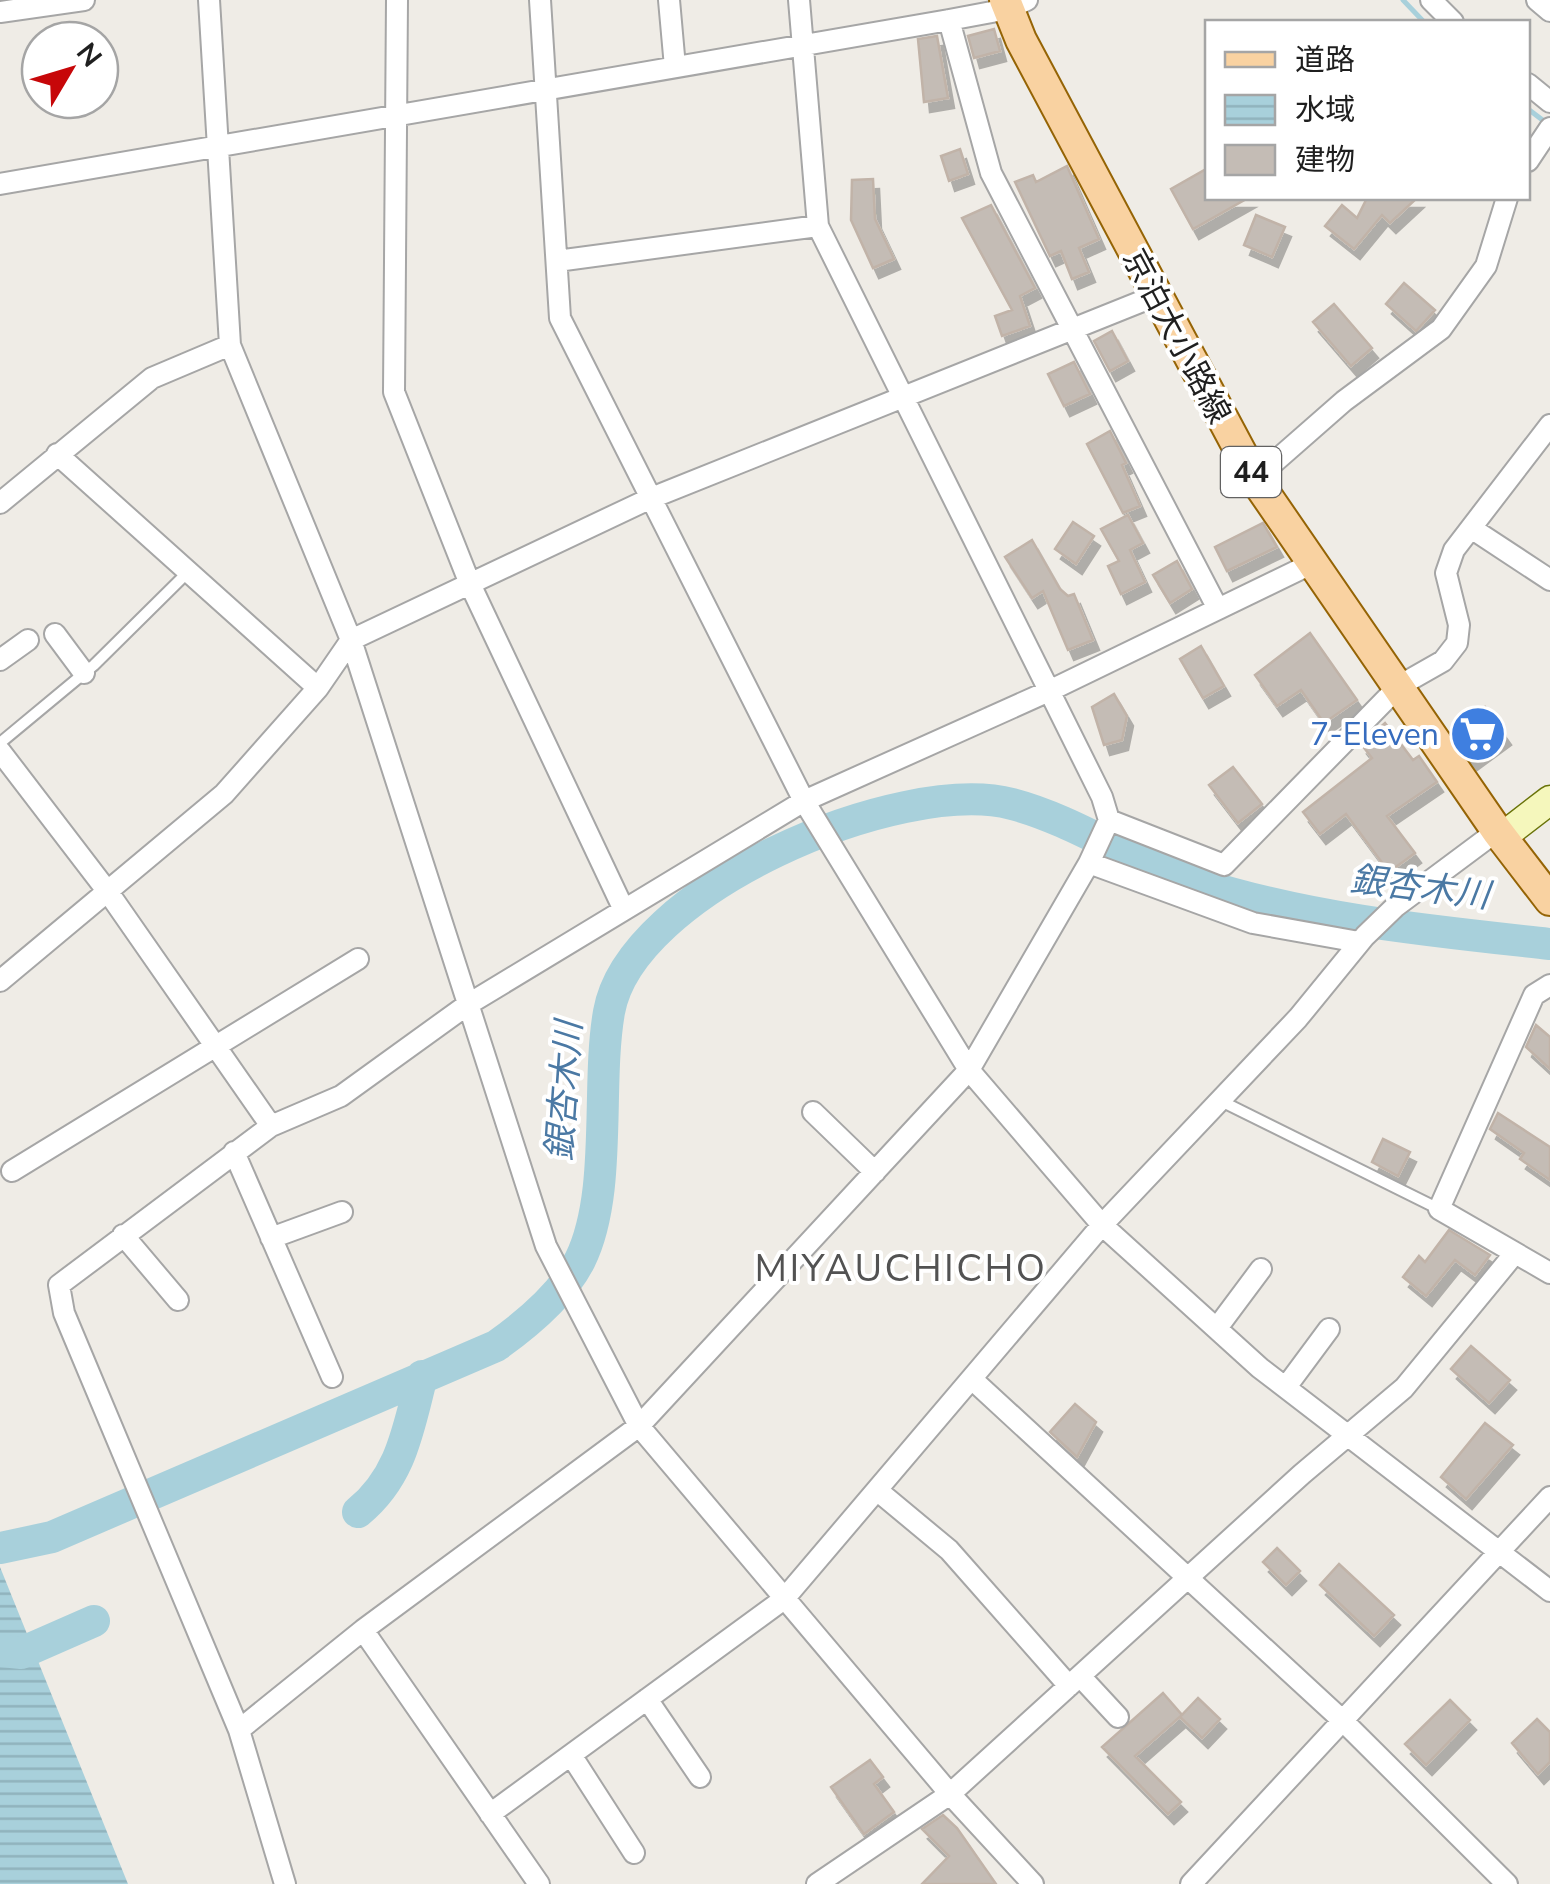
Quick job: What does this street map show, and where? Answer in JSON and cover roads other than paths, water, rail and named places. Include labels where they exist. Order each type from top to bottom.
[{"type":"main road","name":"京泊大小路線","points":[[1013,3],[1155,296],[1255,479],[1500,834],[1550,900]]},
{"type":"street","points":[[0,12],[84,0]]},
{"type":"street","points":[[208,0],[219,146],[224,312],[230,346],[351,640],[546,1246],[639,1426],[950,1794],[1032,1884]]},
{"type":"street","points":[[398,0],[394,392],[470,584],[624,910]]},
{"type":"street","points":[[540,0],[560,318],[834,857],[918,982],[969,1070],[1102,1225],[1286,1387],[1550,1592]]},
{"type":"street","points":[[669,0],[675,66]]},
{"type":"street","points":[[239,1730],[363,1630],[639,1426],[969,1070],[1089,863],[1109,820],[1102,797],[818,226],[799,0]]},
{"type":"street","points":[[1431,0],[1451,20]]},
{"type":"street","points":[[1537,0],[1550,11]]},
{"type":"street","points":[[0,184],[949,20],[1013,3]]},
{"type":"street","points":[[949,20],[991,173],[1218,609]]},
{"type":"street","points":[[1530,86],[1550,102]]},
{"type":"street","points":[[1530,158],[1548,132]]},
{"type":"street","points":[[1255,479],[1344,402],[1441,329],[1471,293],[1486,266],[1506,200]]},
{"type":"street","points":[[557,261],[818,226]]},
{"type":"street","points":[[0,981],[224,794],[318,688],[351,640],[649,499],[1155,296]]},
{"type":"street","points":[[0,504],[152,378],[230,346]]},
{"type":"street","points":[[1109,820],[1224,865],[1398,686],[1443,660],[1457,643],[1458,625],[1446,573],[1454,550],[1550,425]]},
{"type":"street","points":[[58,454],[186,574],[318,688]]},
{"type":"street","points":[[1471,528],[1550,580]]},
{"type":"street","points":[[284,1884],[239,1730],[58,1296],[59,1286],[68,1275],[271,1126],[342,1096],[468,1005],[804,801],[1049,691],[1313,563]]},
{"type":"street","points":[[55,634],[84,673]]},
{"type":"street","points":[[0,660],[28,640]]},
{"type":"street","points":[[0,747],[108,892],[271,1126]]},
{"type":"street","points":[[490,1814],[784,1599],[974,1381],[1102,1225],[1298,1018],[1362,939],[1395,907],[1550,800]]},
{"type":"street","points":[[1089,863],[1253,923],[1362,939]]},
{"type":"street","points":[[12,1171],[358,959]]},
{"type":"street","points":[[1550,985],[1534,994],[1439,1210],[1550,1273]]},
{"type":"street","points":[[813,1112],[875,1172]]},
{"type":"street","points":[[234,1152],[332,1377]]},
{"type":"street","points":[[272,1238],[342,1212]]},
{"type":"street","points":[[122,1236],[178,1300]]},
{"type":"street","points":[[817,1884],[950,1794],[1404,1388],[1515,1253]]},
{"type":"street","points":[[1217,1328],[1261,1270]]},
{"type":"street","points":[[1286,1387],[1329,1329]]},
{"type":"street","points":[[974,1381],[1342,1720],[1506,1884]]},
{"type":"street","points":[[878,1491],[950,1550],[1074,1681],[1118,1716]]},
{"type":"street","points":[[1190,1884],[1550,1497]]},
{"type":"street","points":[[363,1630],[539,1884]]},
{"type":"street","points":[[647,1699],[700,1777]]},
{"type":"street","points":[[571,1755],[634,1853]]},
{"type":"lane","points":[[0,747],[84,673],[186,574]]},
{"type":"lane","points":[[1220,1100],[1439,1210]]},
{"type":"water","points":[[0,1567],[128,1884],[0,1884]]},
{"type":"waterway","points":[[1403,0],[1422,20]]},
{"type":"waterway","points":[[1530,111],[1549,125]]},
{"type":"waterway","name":"銀杏木川","points":[[0,1548],[52,1537],[496,1346],[532,1318],[573,1273],[590,1233],[600,1172],[609,1012],[628,967],[665,924],[716,885],[776,851],[841,825],[905,807],[963,800],[1012,804],[1060,821],[1176,876],[1243,896],[1374,923],[1550,944]]},
{"type":"waterway","points":[[358,1512],[394,1467],[422,1376]]},
{"type":"waterway","points":[[0,1651],[21,1653],[94,1621]]},
{"type":"place","name":"7-Eleven","points":[[1478,734]]},
{"type":"district","name":"MIYAUCHICHO","points":[[901,1268]]}]
